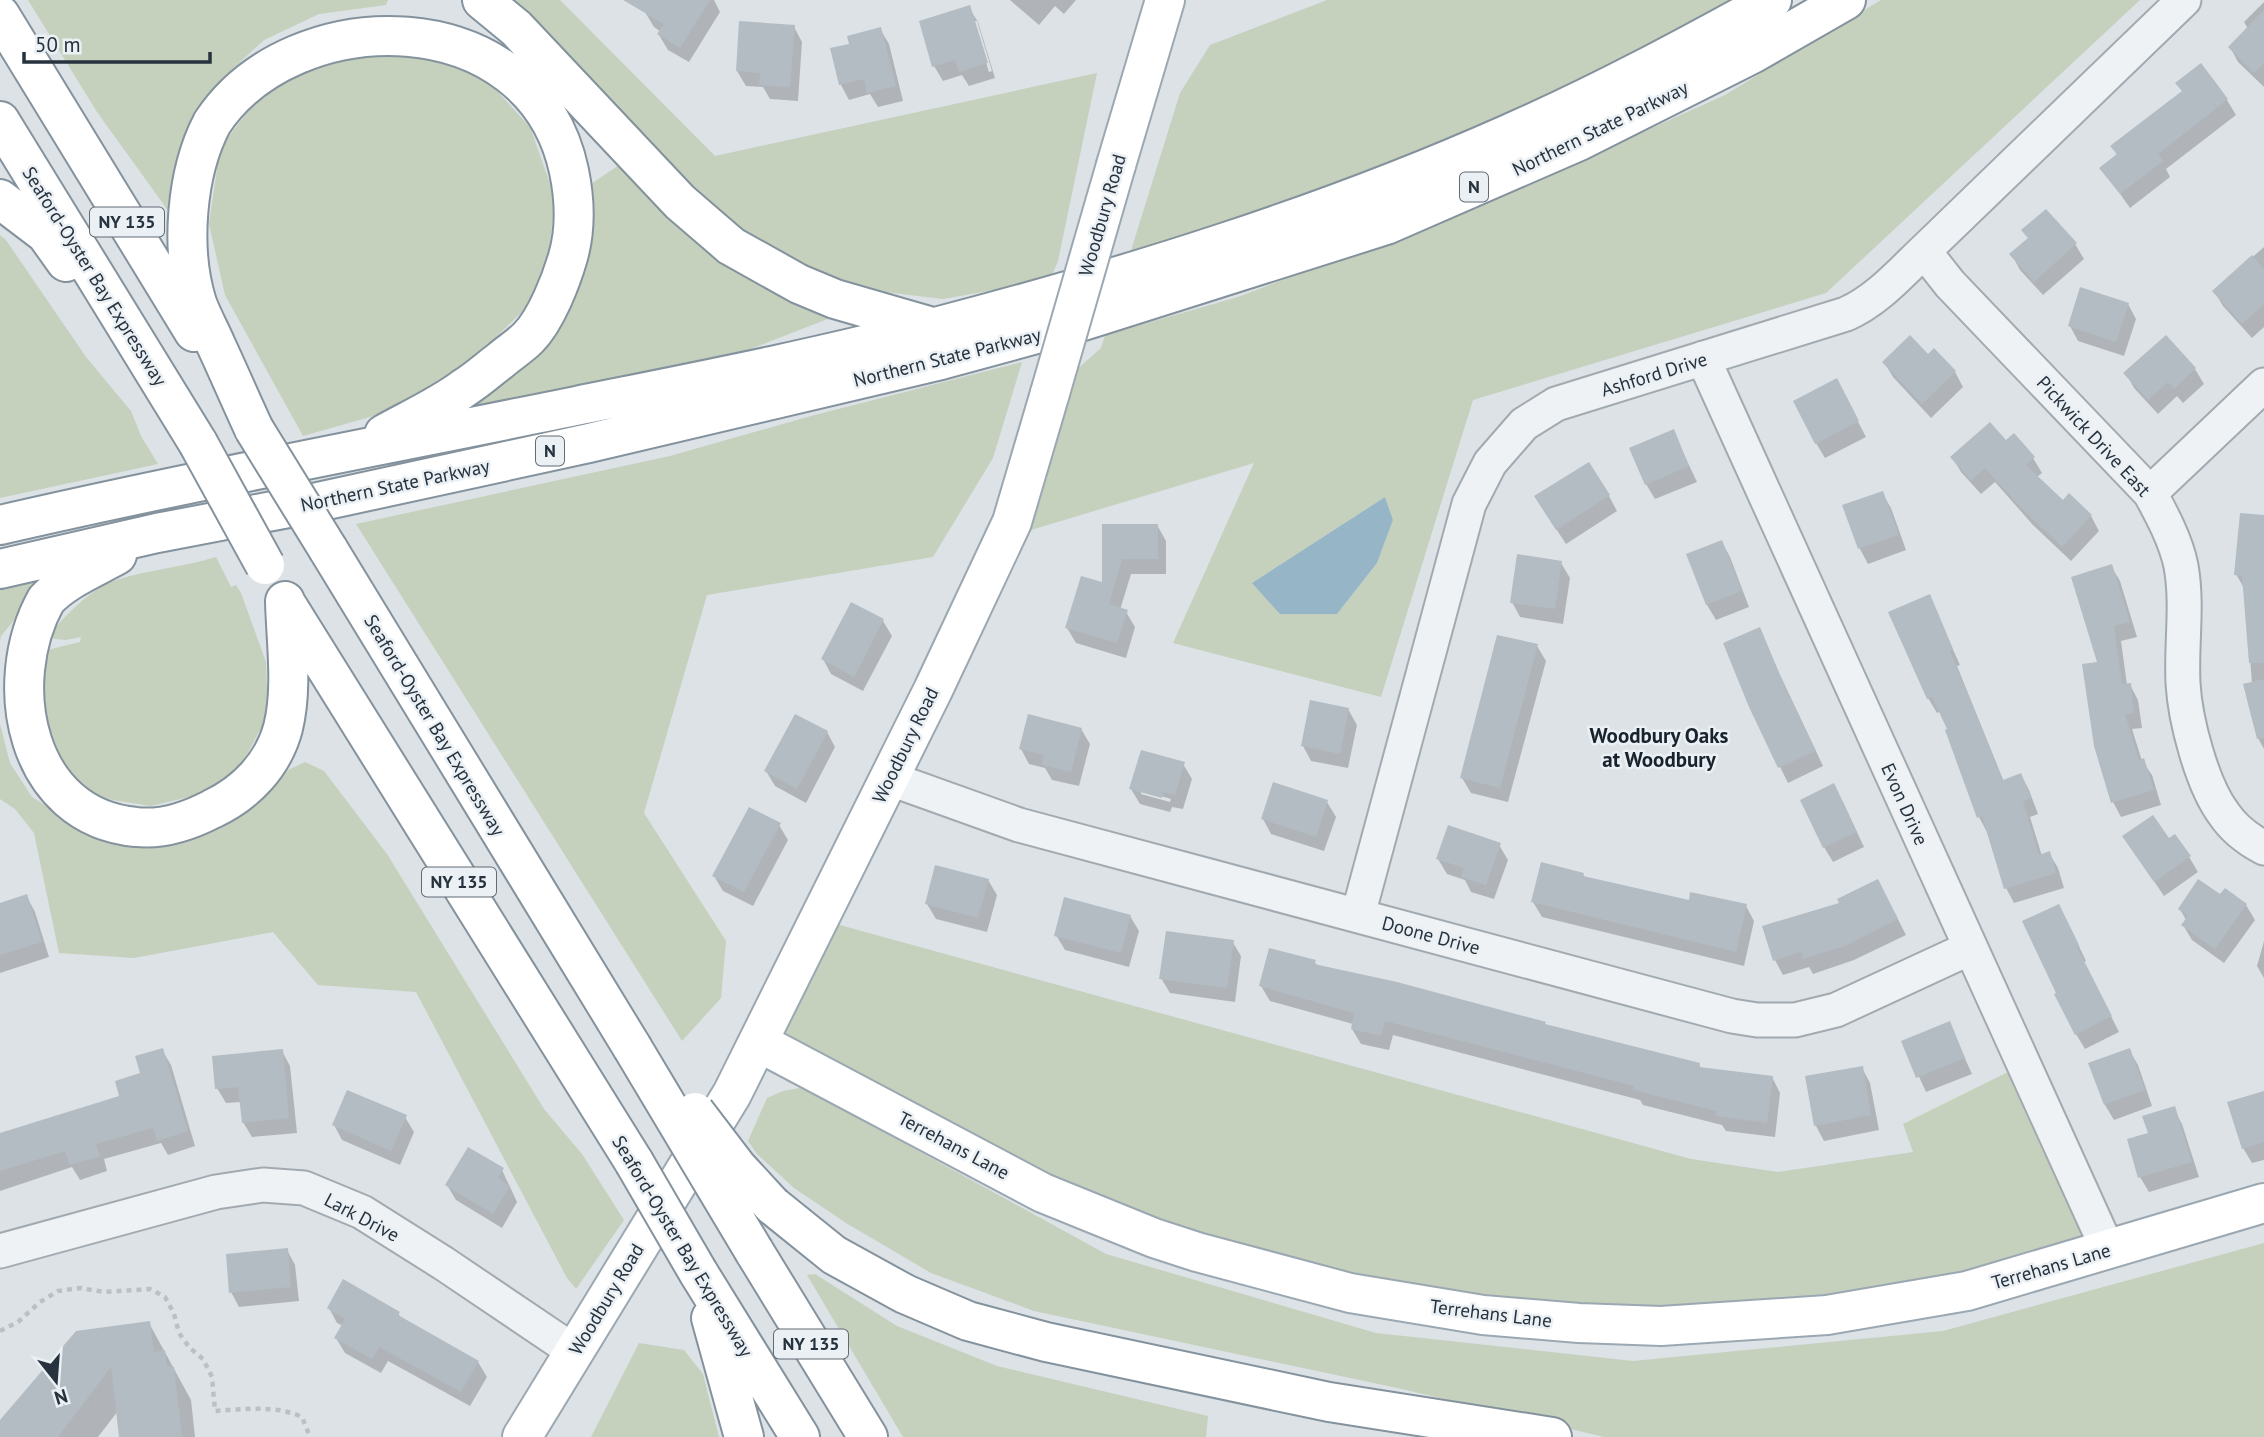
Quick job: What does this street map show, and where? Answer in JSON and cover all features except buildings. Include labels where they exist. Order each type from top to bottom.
[{"type":"main road","points":[[482,0],[516,29],[680,202],[732,246],[799,284],[835,299],[934,327]]},
{"type":"main road","name":"Woodbury Road","points":[[522,1437],[732,1094],[1012,522],[1165,0]]},
{"type":"main road","name":"Northern State Parkway","points":[[6,522],[718,377],[934,327],[1170,260],[1298,217],[1507,135],[1649,68],[1773,0]]},
{"type":"main road","name":"Northern State Parkway","points":[[0,569],[157,533],[304,505],[589,443],[941,360],[1080,322],[1387,225],[1580,141],[1752,54],[1846,0]]},
{"type":"main road","name":"Seaford-Oyster Bay Expressway","points":[[0,15],[476,793],[637,1038]]},
{"type":"main road","points":[[254,429],[197,302],[189,250],[189,205],[201,143],[230,91],[252,69],[291,42],[320,29],[374,19],[401,19],[442,28],[481,46],[508,66],[529,88],[552,120],[564,144],[574,196],[572,241],[559,288],[529,337],[463,389],[356,450]]},
{"type":"main road","name":"Seaford-Oyster Bay Expressway","points":[[0,121],[198,443],[285,601],[634,1162],[800,1437]]},
{"type":"main road","points":[[0,199],[46,234],[198,443]]},
{"type":"main road","points":[[157,533],[63,586],[47,599],[21,637],[11,685],[13,713],[20,740],[41,777],[72,804],[112,822],[137,828],[167,826],[196,817],[232,800],[251,783],[269,761],[282,729],[287,671],[285,601]]},
{"type":"main road","points":[[637,1038],[737,1167],[772,1205],[834,1255],[905,1294],[968,1321],[1046,1342],[1329,1402],[1552,1437]]},
{"type":"main road","name":"NY 135","points":[[637,1038],[754,1251],[868,1437]]},
{"type":"main road","name":"Terrehans Lane","points":[[758,1042],[1043,1193],[1154,1238],[1350,1293],[1483,1315],[1661,1326],[1826,1315],[1967,1291],[2264,1203]]},
{"type":"main road","points":[[698,1272],[744,1437]]},
{"type":"main road","points":[[1329,1402],[1455,1437]]},
{"type":"street","name":"Ashford Drive","points":[[1358,915],[1457,540],[1469,504],[1490,463],[1524,424],[1556,404],[1854,310],[1881,291],[1924,251],[2184,0]]},
{"type":"street","name":"Pickwick Drive East","points":[[1924,251],[1950,284],[2150,493],[2164,519],[2180,566],[2185,616],[2183,684],[2190,733],[2213,797],[2224,816],[2248,839],[2261,847]]},
{"type":"street","name":"Evon Drive","points":[[1703,358],[2108,1250]]},
{"type":"street","points":[[2150,493],[2264,384]]},
{"type":"street","name":"Doone Drive","points":[[888,778],[1018,825],[1732,1016],[1757,1020],[1795,1020],[1836,1010],[1970,948]]},
{"type":"street","name":"Lark Drive","points":[[0,1251],[216,1192],[264,1185],[304,1188],[362,1212],[575,1352]]},
{"type":"path","points":[[0,1331],[18,1322],[40,1302],[58,1291],[80,1288],[104,1292],[150,1289],[165,1297],[174,1314],[179,1333],[189,1347],[203,1359],[212,1377],[215,1410],[250,1408],[291,1412],[302,1417],[310,1437]]},
{"type":"green space","points":[[28,0],[388,0],[386,5],[319,14],[264,40],[226,75],[185,142],[172,216],[97,112]]},
{"type":"green space","points":[[510,0],[560,0],[715,156],[1097,73],[1058,261],[1050,280],[943,299],[860,289],[767,251],[680,180]]},
{"type":"green space","points":[[1327,0],[1735,0],[1634,57],[1355,184],[1129,257],[1180,93],[1210,45]]},
{"type":"green space","points":[[1881,0],[2140,0],[1826,293],[1473,400],[1381,697],[1173,643],[1254,463],[1004,538],[1050,393],[1101,348],[1105,335],[1238,297],[1501,196],[1725,95]],"holes":[[[1385,497],[1393,520],[1377,563],[1337,614],[1252,583]]]},
{"type":"green space","points":[[393,40],[475,67],[530,127],[555,198],[549,251],[528,306],[465,367],[377,415],[303,436],[225,295],[209,224],[220,148],[262,93],[318,55]]},
{"type":"green space","points":[[622,163],[838,315],[748,350],[429,420],[509,377],[588,186]]},
{"type":"green space","points":[[0,235],[86,357],[131,411],[141,436],[158,464],[0,498]]},
{"type":"green space","points":[[1022,362],[993,458],[933,557],[707,595],[644,813],[726,941],[721,998],[682,1041],[356,524],[670,456],[811,416]]},
{"type":"green space","points":[[216,557],[231,587],[236,585],[241,593],[266,662],[268,715],[244,760],[214,791],[151,806],[100,798],[66,774],[41,727],[43,651],[80,642],[81,637],[66,640],[46,638],[78,604],[107,584]]},
{"type":"green space","points":[[56,577],[38,591],[1,636],[0,641],[0,585]]},
{"type":"green space","points":[[0,724],[10,763],[32,797],[98,838],[175,843],[238,818],[288,770],[305,762],[324,771],[387,854],[544,1109],[582,1154],[624,1220],[576,1289],[567,1278],[416,992],[318,985],[273,932],[134,958],[59,953],[34,833],[15,809],[0,799]]},
{"type":"green space","points":[[818,919],[1691,1159],[1778,1172],[1913,1152],[1903,1124],[2010,1071],[2087,1243],[1968,1281],[1667,1315],[1473,1306],[1183,1235],[890,1111],[758,1042]]},
{"type":"green space","points":[[800,1088],[1106,1254],[1376,1333],[1633,1361],[1943,1331],[2264,1243],[2264,1437],[1604,1437],[1402,1389],[1034,1311],[931,1273],[846,1223],[794,1188],[757,1154],[748,1141],[767,1098]]},
{"type":"green space","points":[[815,1274],[897,1326],[997,1366],[1208,1416],[1206,1437],[903,1437],[807,1275]]},
{"type":"green space","points":[[639,1343],[684,1350],[703,1374],[719,1437],[591,1437]]},
{"type":"water","points":[[1385,497],[1393,520],[1377,563],[1337,614],[1280,614],[1252,583]]},
{"type":"district","name":"Woodbury Oaks at Woodbury","points":[[1659,748]]}]
